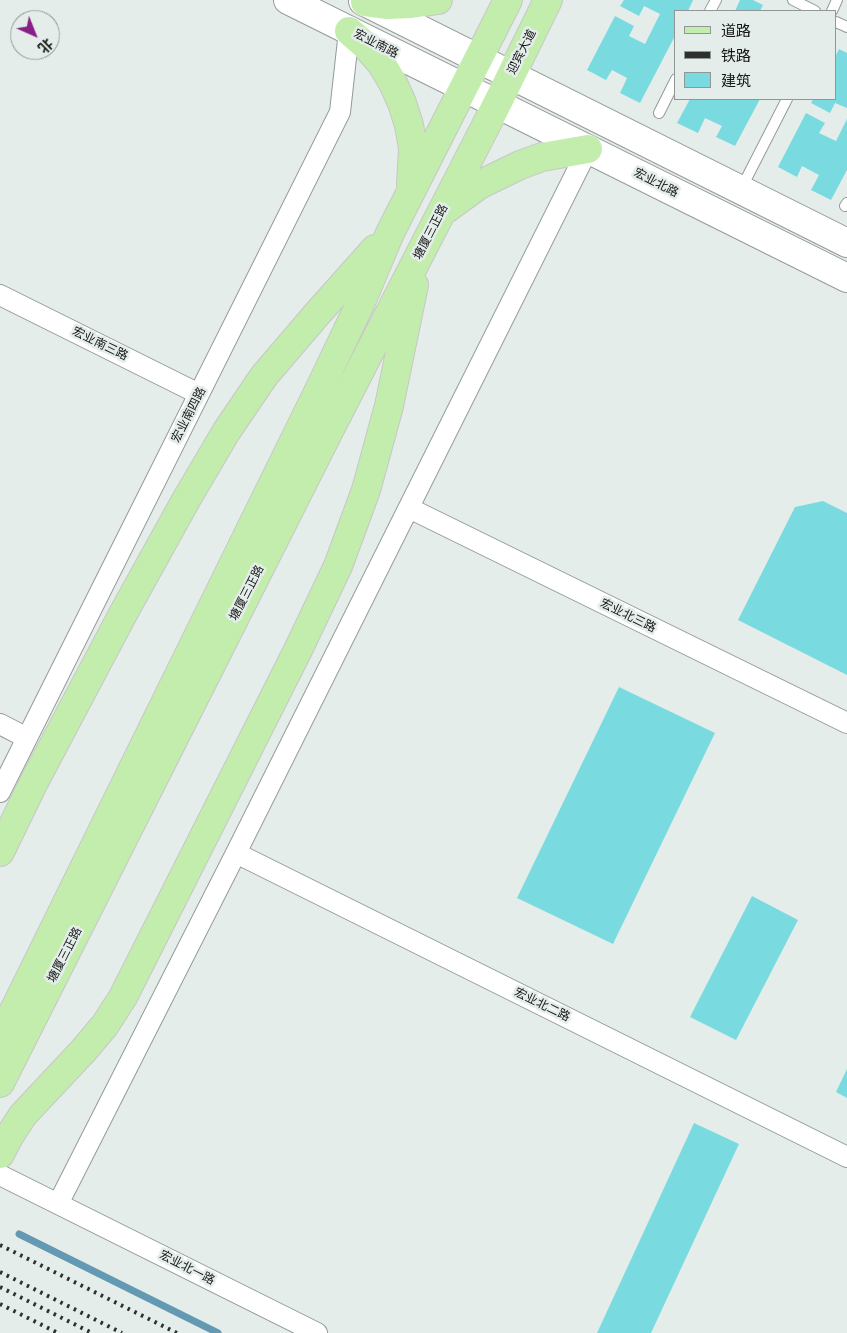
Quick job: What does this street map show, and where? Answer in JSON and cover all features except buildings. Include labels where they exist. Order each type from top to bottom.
[{"type":"main road","name":"宏业南路","points":[[288,0],[464,88]]},
{"type":"main road","points":[[363,1],[388,5],[438,0]]},
{"type":"main road","points":[[464,88],[508,0]]},
{"type":"main road","name":"迎宾大道","points":[[497,104],[510,74],[548,0]]},
{"type":"main road","points":[[363,1],[847,243]]},
{"type":"main road","points":[[349,30],[381,63],[393,83],[402,104],[409,125],[413,148],[410,193]]},
{"type":"main road","name":"宏业北路","points":[[464,88],[847,278]]},
{"type":"main road","name":"塘厦三正路","points":[[0,1084],[8,1038],[361,302],[390,233],[464,88]]},
{"type":"main road","name":"塘厦三正路","points":[[8,1038],[324,440],[497,104]]},
{"type":"main road","points":[[441,213],[478,185],[513,168],[542,157],[588,149]]},
{"type":"main road","points":[[0,852],[34,782],[124,612],[226,432],[264,376],[390,233]]},
{"type":"main road","points":[[0,1154],[23,1115],[84,1050],[105,1025],[123,997],[298,650],[338,566],[366,490],[389,406],[421,251]]},
{"type":"street","name":"宏业南四路","points":[[0,792],[340,112],[349,30]]},
{"type":"street","points":[[58,1204],[588,149]]},
{"type":"street","name":"宏业南三路","points":[[0,295],[199,394]]},
{"type":"street","name":"宏业北三路","points":[[409,508],[847,724]]},
{"type":"street","points":[[0,724],[27,738]]},
{"type":"street","name":"宏业北二路","points":[[236,853],[847,1157]]},
{"type":"street","name":"宏业北一路","points":[[0,1175],[317,1333]]},
{"type":"lane","points":[[793,0],[813,10]]},
{"type":"lane","points":[[658,113],[674,83]]},
{"type":"lane","points":[[741,190],[786,100]]},
{"type":"waterway","points":[[19,1234],[218,1333]]},
{"type":"railway","points":[[0,1245],[177,1333]]},
{"type":"railway","points":[[0,1272],[122,1333]]},
{"type":"railway","points":[[0,1287],[92,1333]]},
{"type":"railway","points":[[0,1304],[58,1333]]}]
